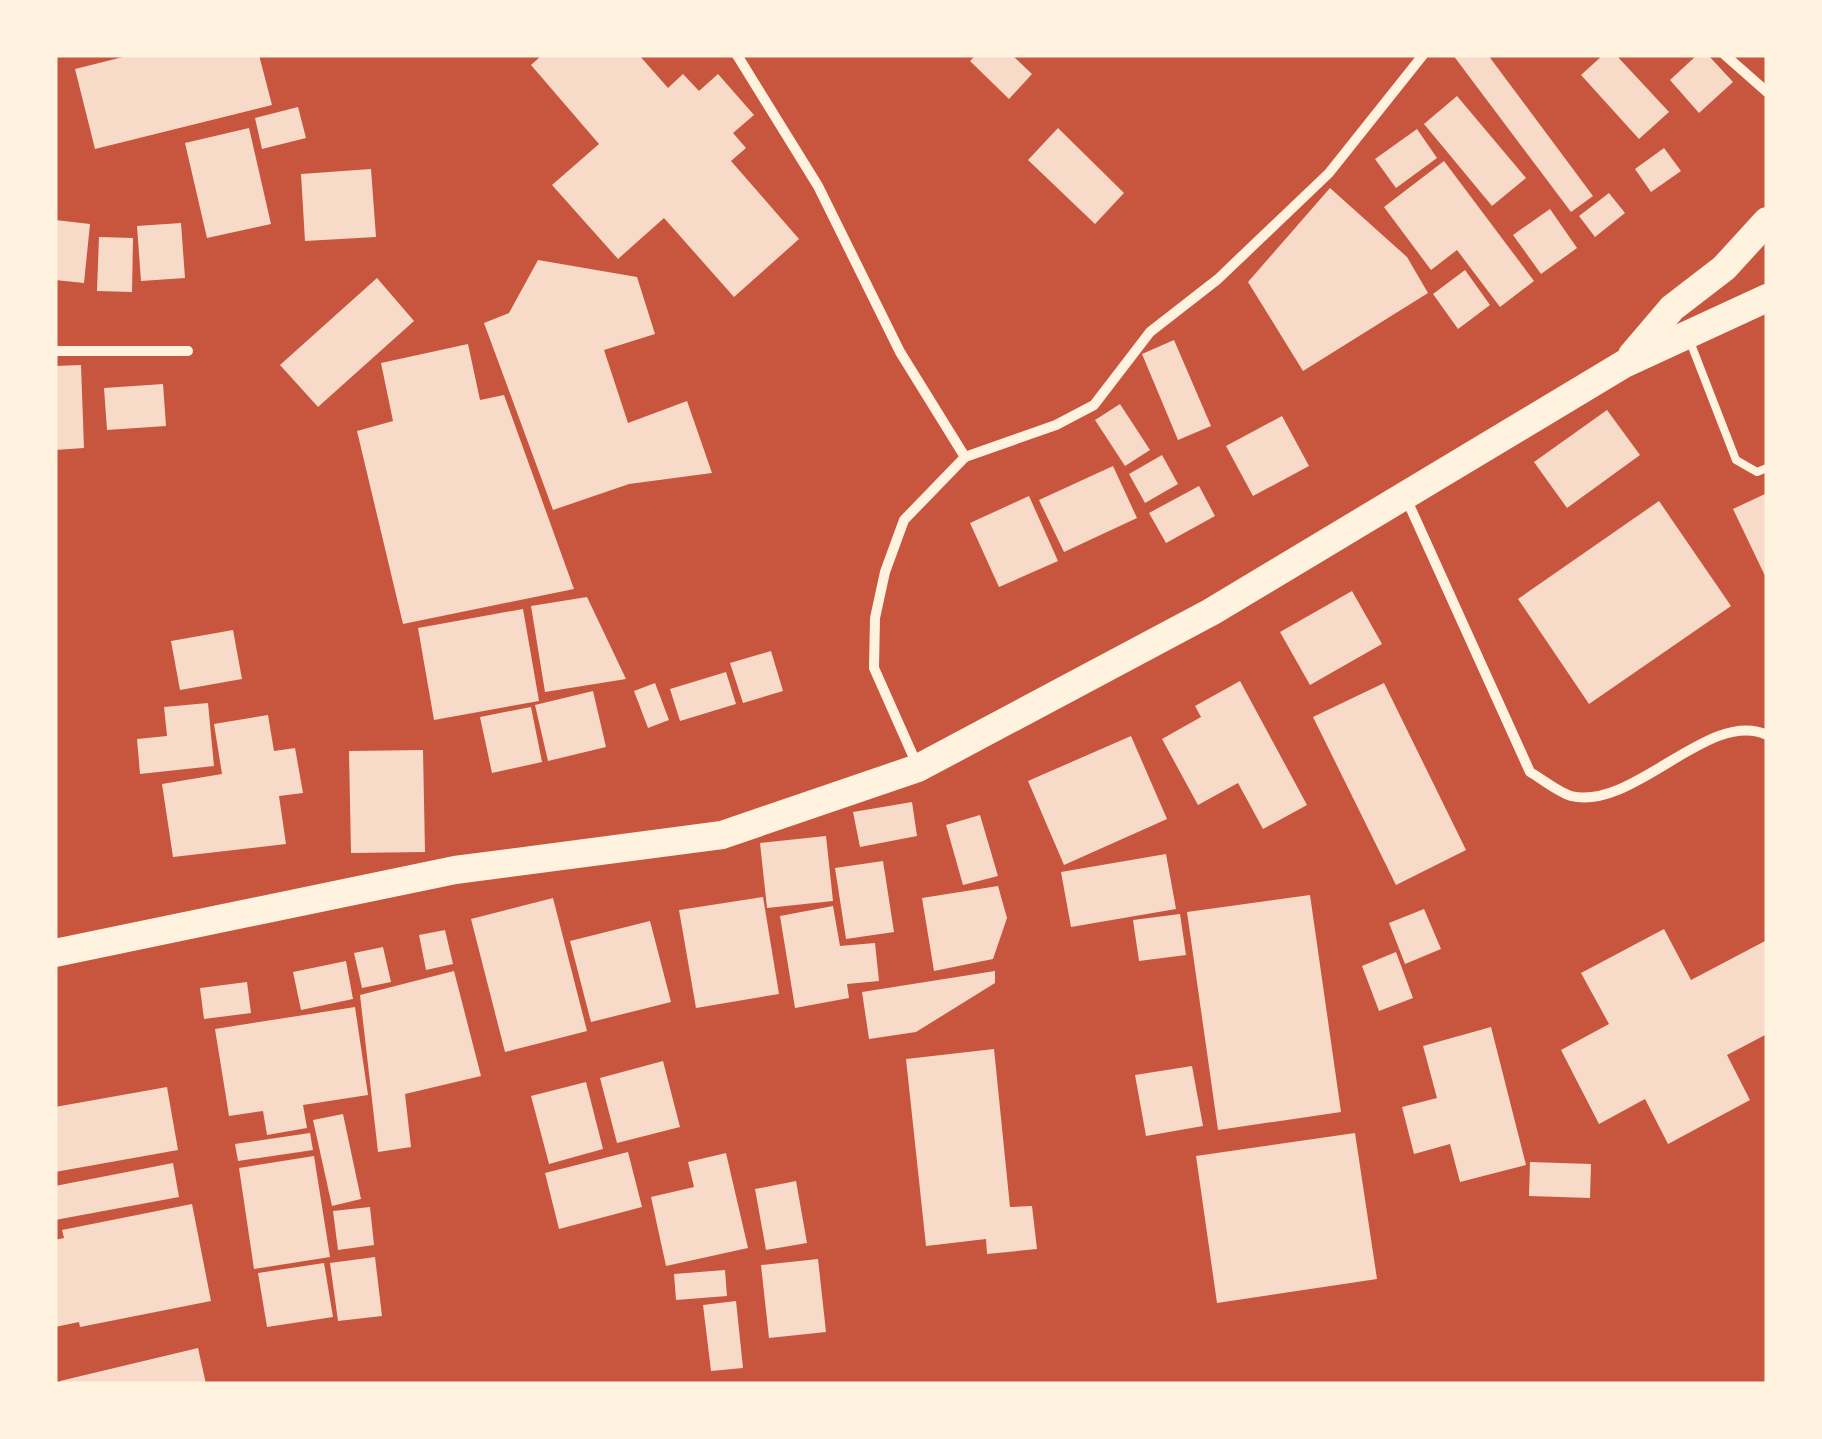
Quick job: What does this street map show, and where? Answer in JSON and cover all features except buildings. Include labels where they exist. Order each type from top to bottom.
[{"type":"highway","points":[[1624,364],[1672,308],[1724,268],[1767,221]]},
{"type":"highway","points":[[55,953],[455,870],[722,835],[918,768],[1136,654],[1624,364],[1767,298]]},
{"type":"street","points":[[738,55],[818,186],[900,352],[965,457]]},
{"type":"street","points":[[918,768],[874,668],[875,618],[885,572],[904,520],[965,457],[1056,425],[1094,405],[1150,332],[1218,279],[1329,173],[1423,55]]},
{"type":"street","points":[[1725,55],[1767,92]]},
{"type":"street","points":[[55,352],[188,351]]},
{"type":"street","points":[[1405,497],[1530,772],[1571,796],[1612,796],[1701,742],[1757,730],[1767,735]]},
{"type":"lane","points":[[1688,335],[1736,460],[1757,472],[1767,468]]}]
